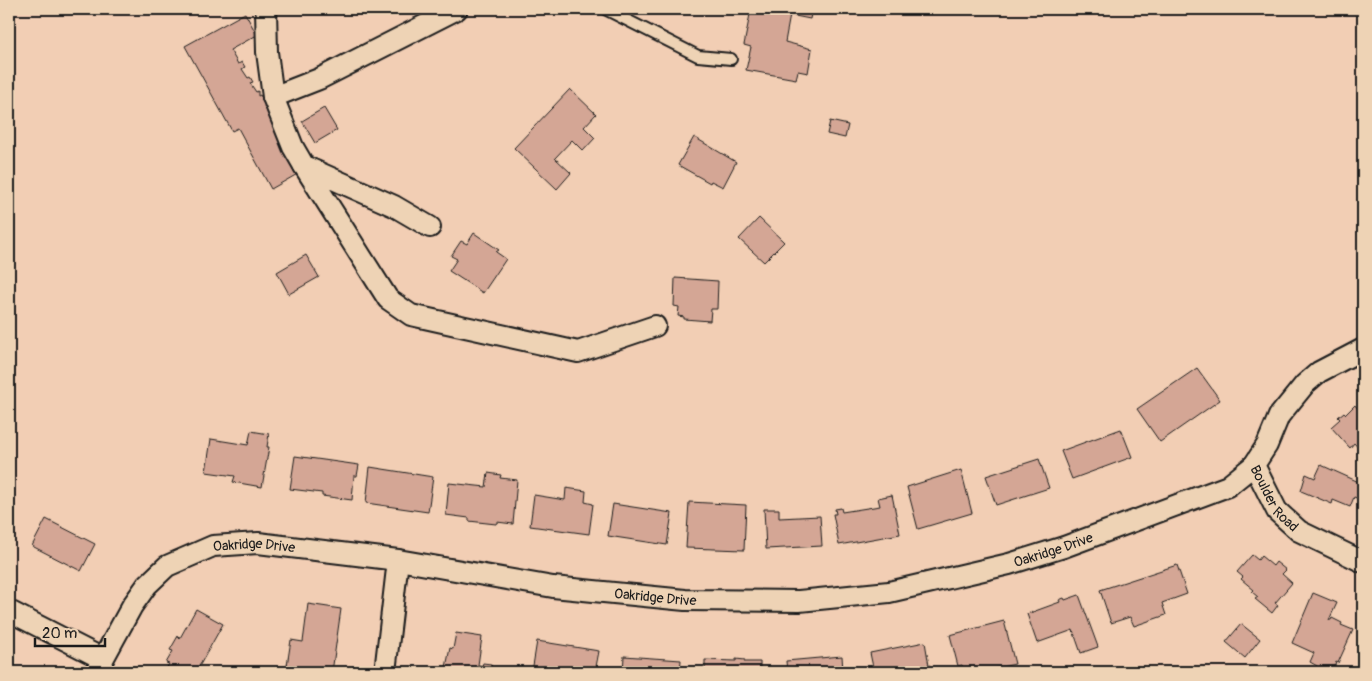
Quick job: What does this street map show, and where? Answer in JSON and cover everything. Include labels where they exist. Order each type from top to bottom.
[{"type":"street","points":[[266,9],[267,52],[273,97],[293,147],[388,299],[410,315],[578,352],[655,326]]},
{"type":"street","points":[[273,97],[319,79],[457,9]]},
{"type":"street","points":[[304,166],[394,206],[430,227]]},
{"type":"street","name":"Boulder Road","points":[[1363,349],[1319,372],[1306,384],[1279,416],[1267,446],[1254,465],[1277,511],[1300,531],[1363,562]]},
{"type":"street","name":"Oakridge Drive","points":[[100,666],[132,606],[147,585],[167,566],[213,546],[258,543],[398,560],[553,587],[685,600],[799,602],[889,592],[1009,564],[1064,547],[1228,486],[1254,465]]},
{"type":"street","points":[[385,672],[398,560]]},
{"type":"street","points":[[9,611],[100,666]]},
{"type":"lane","points":[[605,9],[698,56],[730,59]]},
{"type":"building","points":[[751,9],[812,9],[810,19],[790,15],[785,42],[812,49],[808,73],[798,71],[796,79],[746,70],[751,47],[744,45]]},
{"type":"building","points":[[245,13],[257,35],[230,50],[238,64],[242,62],[245,67],[242,69],[253,82],[250,83],[256,92],[258,91],[258,96],[260,95],[262,98],[261,101],[264,99],[266,110],[268,109],[271,114],[270,116],[301,172],[271,189],[238,128],[232,131],[185,46]]},
{"type":"building","points":[[570,89],[596,114],[584,127],[595,138],[583,151],[572,140],[555,158],[571,173],[557,189],[514,148]]},
{"type":"building","points":[[324,108],[337,130],[315,143],[302,121]]},
{"type":"building","points":[[830,121],[848,125],[845,138],[827,134]]},
{"type":"building","points":[[694,137],[736,162],[723,187],[711,181],[710,183],[678,165]]},
{"type":"building","points":[[759,218],[784,242],[764,262],[739,239]]},
{"type":"building","points":[[474,233],[499,250],[496,252],[506,259],[483,293],[449,271],[457,259],[451,256],[461,241],[467,244]]},
{"type":"building","points":[[306,255],[319,277],[289,294],[277,272]]},
{"type":"building","points":[[675,278],[718,281],[717,309],[711,309],[710,321],[684,319],[684,317],[678,316],[679,307],[674,306]]},
{"type":"building","points":[[1197,368],[1220,400],[1160,442],[1137,409]]},
{"type":"building","points":[[1355,405],[1363,415],[1362,452],[1354,443],[1350,448],[1331,427],[1340,419],[1338,417],[1344,412],[1346,414]]},
{"type":"building","points":[[1121,429],[1132,457],[1072,479],[1061,451]]},
{"type":"building","points":[[251,431],[269,434],[267,447],[269,447],[262,487],[233,482],[235,476],[206,472],[211,439],[248,445]]},
{"type":"building","points":[[295,456],[359,465],[357,476],[354,476],[352,500],[322,496],[322,493],[290,489]]},
{"type":"building","points":[[1039,459],[1049,488],[996,505],[986,476]]},
{"type":"building","points":[[1321,465],[1361,483],[1363,486],[1362,500],[1354,497],[1350,507],[1333,500],[1332,504],[1301,491],[1306,474],[1315,478]]},
{"type":"building","points":[[370,467],[433,477],[428,512],[366,503]]},
{"type":"building","points":[[961,470],[972,513],[918,529],[907,487]]},
{"type":"building","points":[[488,473],[501,475],[500,478],[517,480],[513,524],[469,521],[469,518],[446,515],[449,483],[486,487]]},
{"type":"building","points":[[566,488],[586,491],[585,502],[593,504],[589,534],[530,526],[534,495],[565,500]]},
{"type":"building","points":[[892,495],[900,534],[839,545],[833,514],[836,514],[835,509],[841,508],[842,512],[880,506],[878,498]]},
{"type":"building","points":[[689,502],[746,505],[744,550],[686,548]]},
{"type":"building","points":[[613,504],[672,513],[667,545],[608,536]]},
{"type":"building","points":[[764,509],[779,509],[779,518],[820,516],[822,546],[766,549]]},
{"type":"building","points":[[46,519],[95,544],[81,571],[32,546]]},
{"type":"building","points":[[1252,555],[1258,560],[1261,556],[1273,566],[1276,562],[1286,570],[1282,574],[1292,583],[1275,603],[1278,605],[1272,613],[1255,599],[1258,597],[1252,592],[1254,590],[1241,579],[1243,577],[1237,572]]},
{"type":"building","points":[[1177,565],[1187,594],[1162,603],[1166,615],[1134,626],[1130,617],[1111,623],[1100,590]]},
{"type":"building","points":[[1313,593],[1337,603],[1329,620],[1332,618],[1342,623],[1341,625],[1353,630],[1338,663],[1336,662],[1333,672],[1315,672],[1317,666],[1310,662],[1314,653],[1292,643]]},
{"type":"building","points":[[1079,595],[1098,647],[1081,653],[1073,630],[1037,643],[1027,614],[1060,602],[1059,600],[1064,598],[1065,600]]},
{"type":"building","points":[[308,604],[341,609],[332,672],[286,672],[291,640],[303,642]]},
{"type":"building","points":[[196,609],[223,624],[196,672],[183,672],[175,668],[172,672],[166,669],[169,664],[166,663],[173,651],[170,650],[178,636],[180,638]]},
{"type":"building","points":[[1004,621],[1015,664],[979,672],[964,672],[962,665],[958,666],[950,635]]},
{"type":"building","points":[[1241,624],[1260,639],[1245,658],[1226,642]]},
{"type":"building","points":[[456,633],[482,637],[478,665],[482,666],[483,663],[491,664],[493,672],[445,672],[450,648],[453,649]]},
{"type":"building","points":[[537,641],[599,651],[595,672],[532,672]]},
{"type":"building","points":[[925,642],[930,672],[874,672],[870,653]]},
{"type":"building","points":[[624,656],[681,660],[680,672],[623,672]]},
{"type":"building","points":[[842,656],[843,672],[787,672],[786,661]]},
{"type":"building","points":[[736,659],[745,660],[745,662],[760,662],[760,672],[705,672],[705,660],[736,661]]}]
